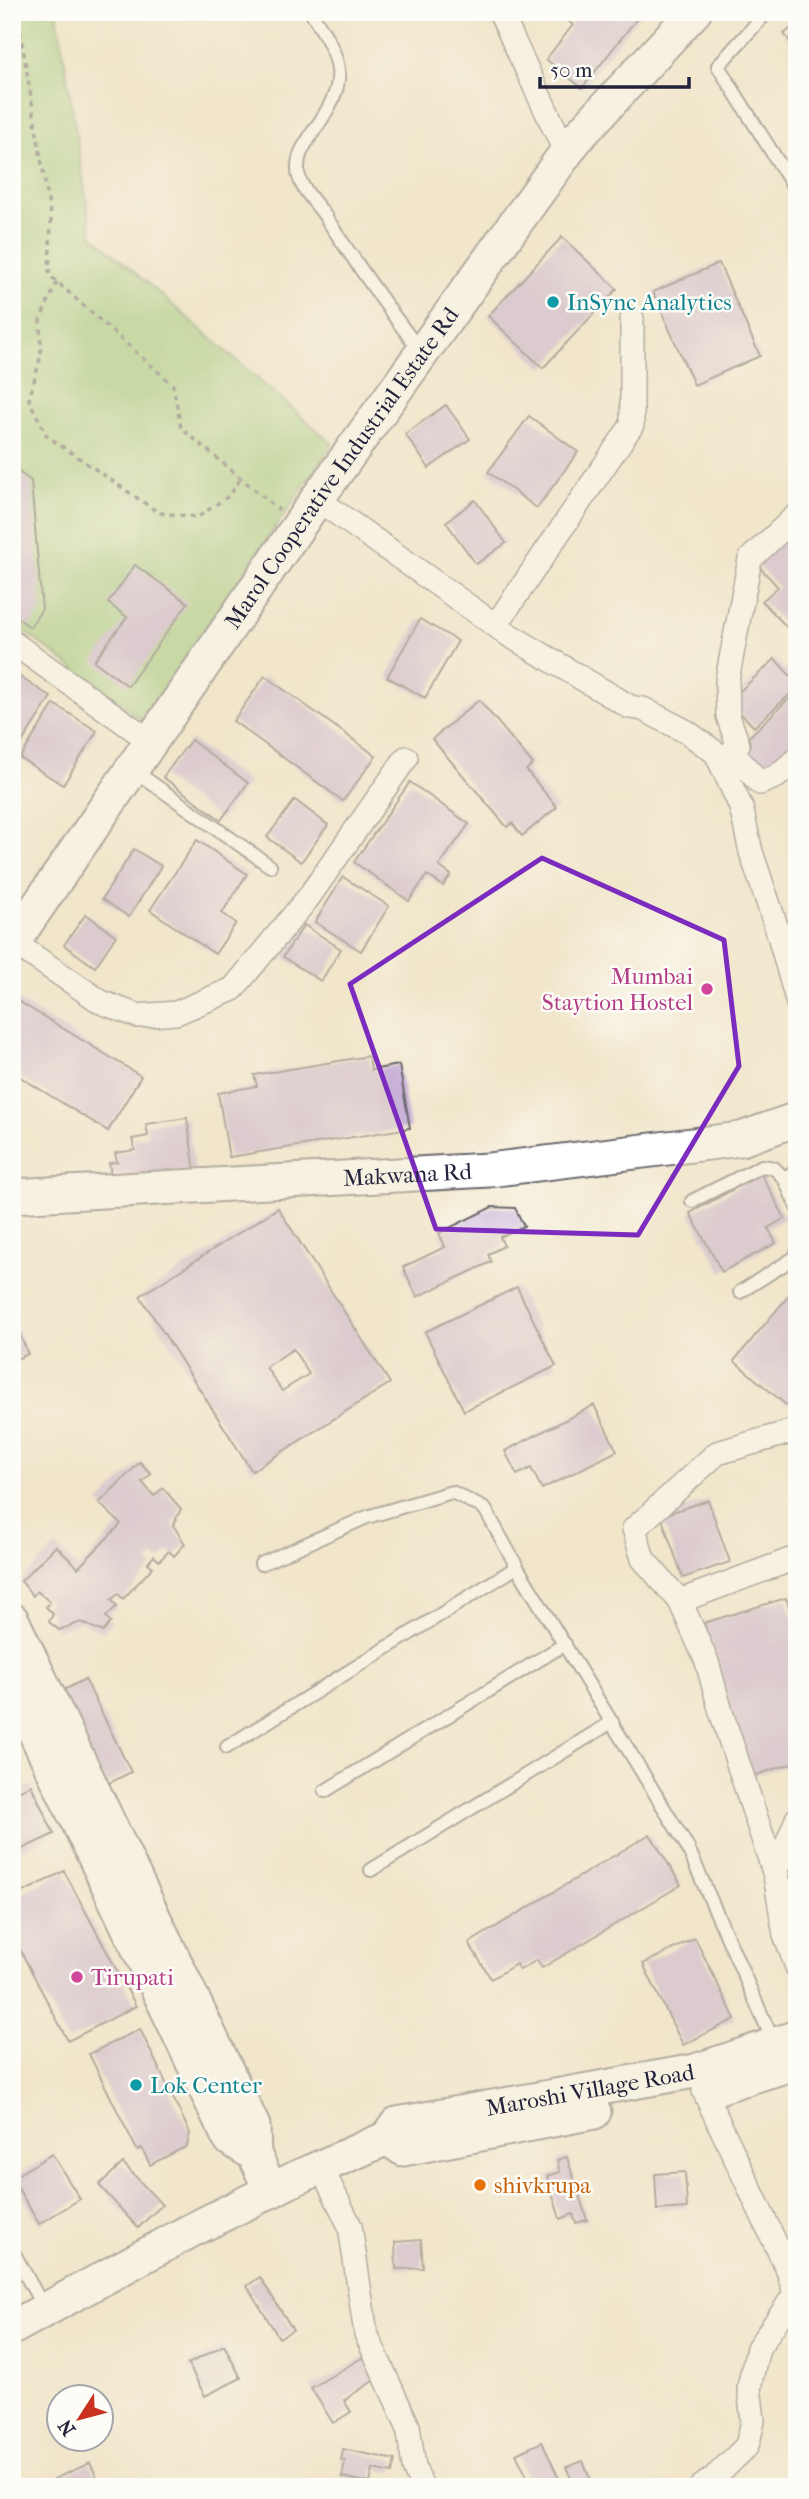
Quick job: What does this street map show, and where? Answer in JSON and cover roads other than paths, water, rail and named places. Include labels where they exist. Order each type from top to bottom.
[{"type":"street","points":[[500,12],[566,153]]},
{"type":"street","name":"Marol Cooperative Industrial Estate Rd","points":[[13,943],[317,499],[576,139],[695,12]]},
{"type":"street","points":[[496,625],[632,425],[632,319]]},
{"type":"street","points":[[317,499],[496,625],[630,706],[643,709],[687,732],[716,754],[741,807],[751,852],[797,1000]]},
{"type":"street","points":[[797,515],[750,559],[727,680],[728,716],[738,745],[732,752],[760,783],[776,776],[797,759]]},
{"type":"street","points":[[12,642],[150,741]]},
{"type":"street","points":[[13,943],[101,1002],[138,1016],[176,1013],[233,989],[308,898],[405,758]]},
{"type":"street","name":"Makwana Rd","points":[[12,1196],[489,1170],[741,1139],[797,1119]]},
{"type":"street","points":[[797,1430],[717,1453],[634,1528],[643,1559],[680,1601],[707,1662],[775,1875],[785,1935],[797,1967]]},
{"type":"street","points":[[680,1601],[790,1559],[797,1560]]},
{"type":"street","points":[[12,1620],[253,2126],[254,2154],[271,2191]]},
{"type":"street","points":[[12,1684],[229,2138],[254,2154]]},
{"type":"street","points":[[797,1819],[775,1875],[797,1917]]},
{"type":"street","name":"Maroshi Village Road","points":[[387,2138],[403,2148],[704,2091],[789,2053]]},
{"type":"street","name":"Maroshi Village Road","points":[[12,2328],[188,2232],[387,2138],[397,2124],[789,2053]]},
{"type":"street","points":[[704,2091],[788,2270],[796,2294],[758,2348],[749,2387],[753,2421],[747,2446],[713,2484]]},
{"type":"street","points":[[321,2167],[350,2226],[366,2334],[408,2426],[414,2467],[422,2487]]},
{"type":"lane","points":[[310,12],[328,39],[339,69],[337,91],[327,113],[299,153],[297,173],[306,191],[366,280],[422,354]]},
{"type":"lane","points":[[767,12],[718,66],[797,192]]},
{"type":"lane","points":[[131,769],[270,866]]},
{"type":"lane","points":[[692,1201],[762,1166],[774,1168],[784,1178],[797,1207]]},
{"type":"lane","points":[[784,1178],[797,1170]]},
{"type":"lane","points":[[740,1292],[794,1258],[797,1253]]},
{"type":"lane","points":[[261,1564],[367,1517],[452,1492],[485,1509],[517,1567],[687,1846],[789,2053]]},
{"type":"lane","points":[[227,1747],[517,1567]]},
{"type":"lane","points":[[325,1791],[565,1644]]},
{"type":"lane","points":[[371,1870],[612,1722]]},
{"type":"lane","points":[[12,2250],[46,2310]]},
{"type":"place","name":"InSync Analytics","points":[[553,302]]},
{"type":"place","name":"Mumbai Staytion Hostel","points":[[707,989]]},
{"type":"place","name":"Tirupati","points":[[77,1977]]},
{"type":"place","name":"Lok Center","points":[[136,2085]]},
{"type":"place","name":"shivkrupa","points":[[480,2185]]}]
